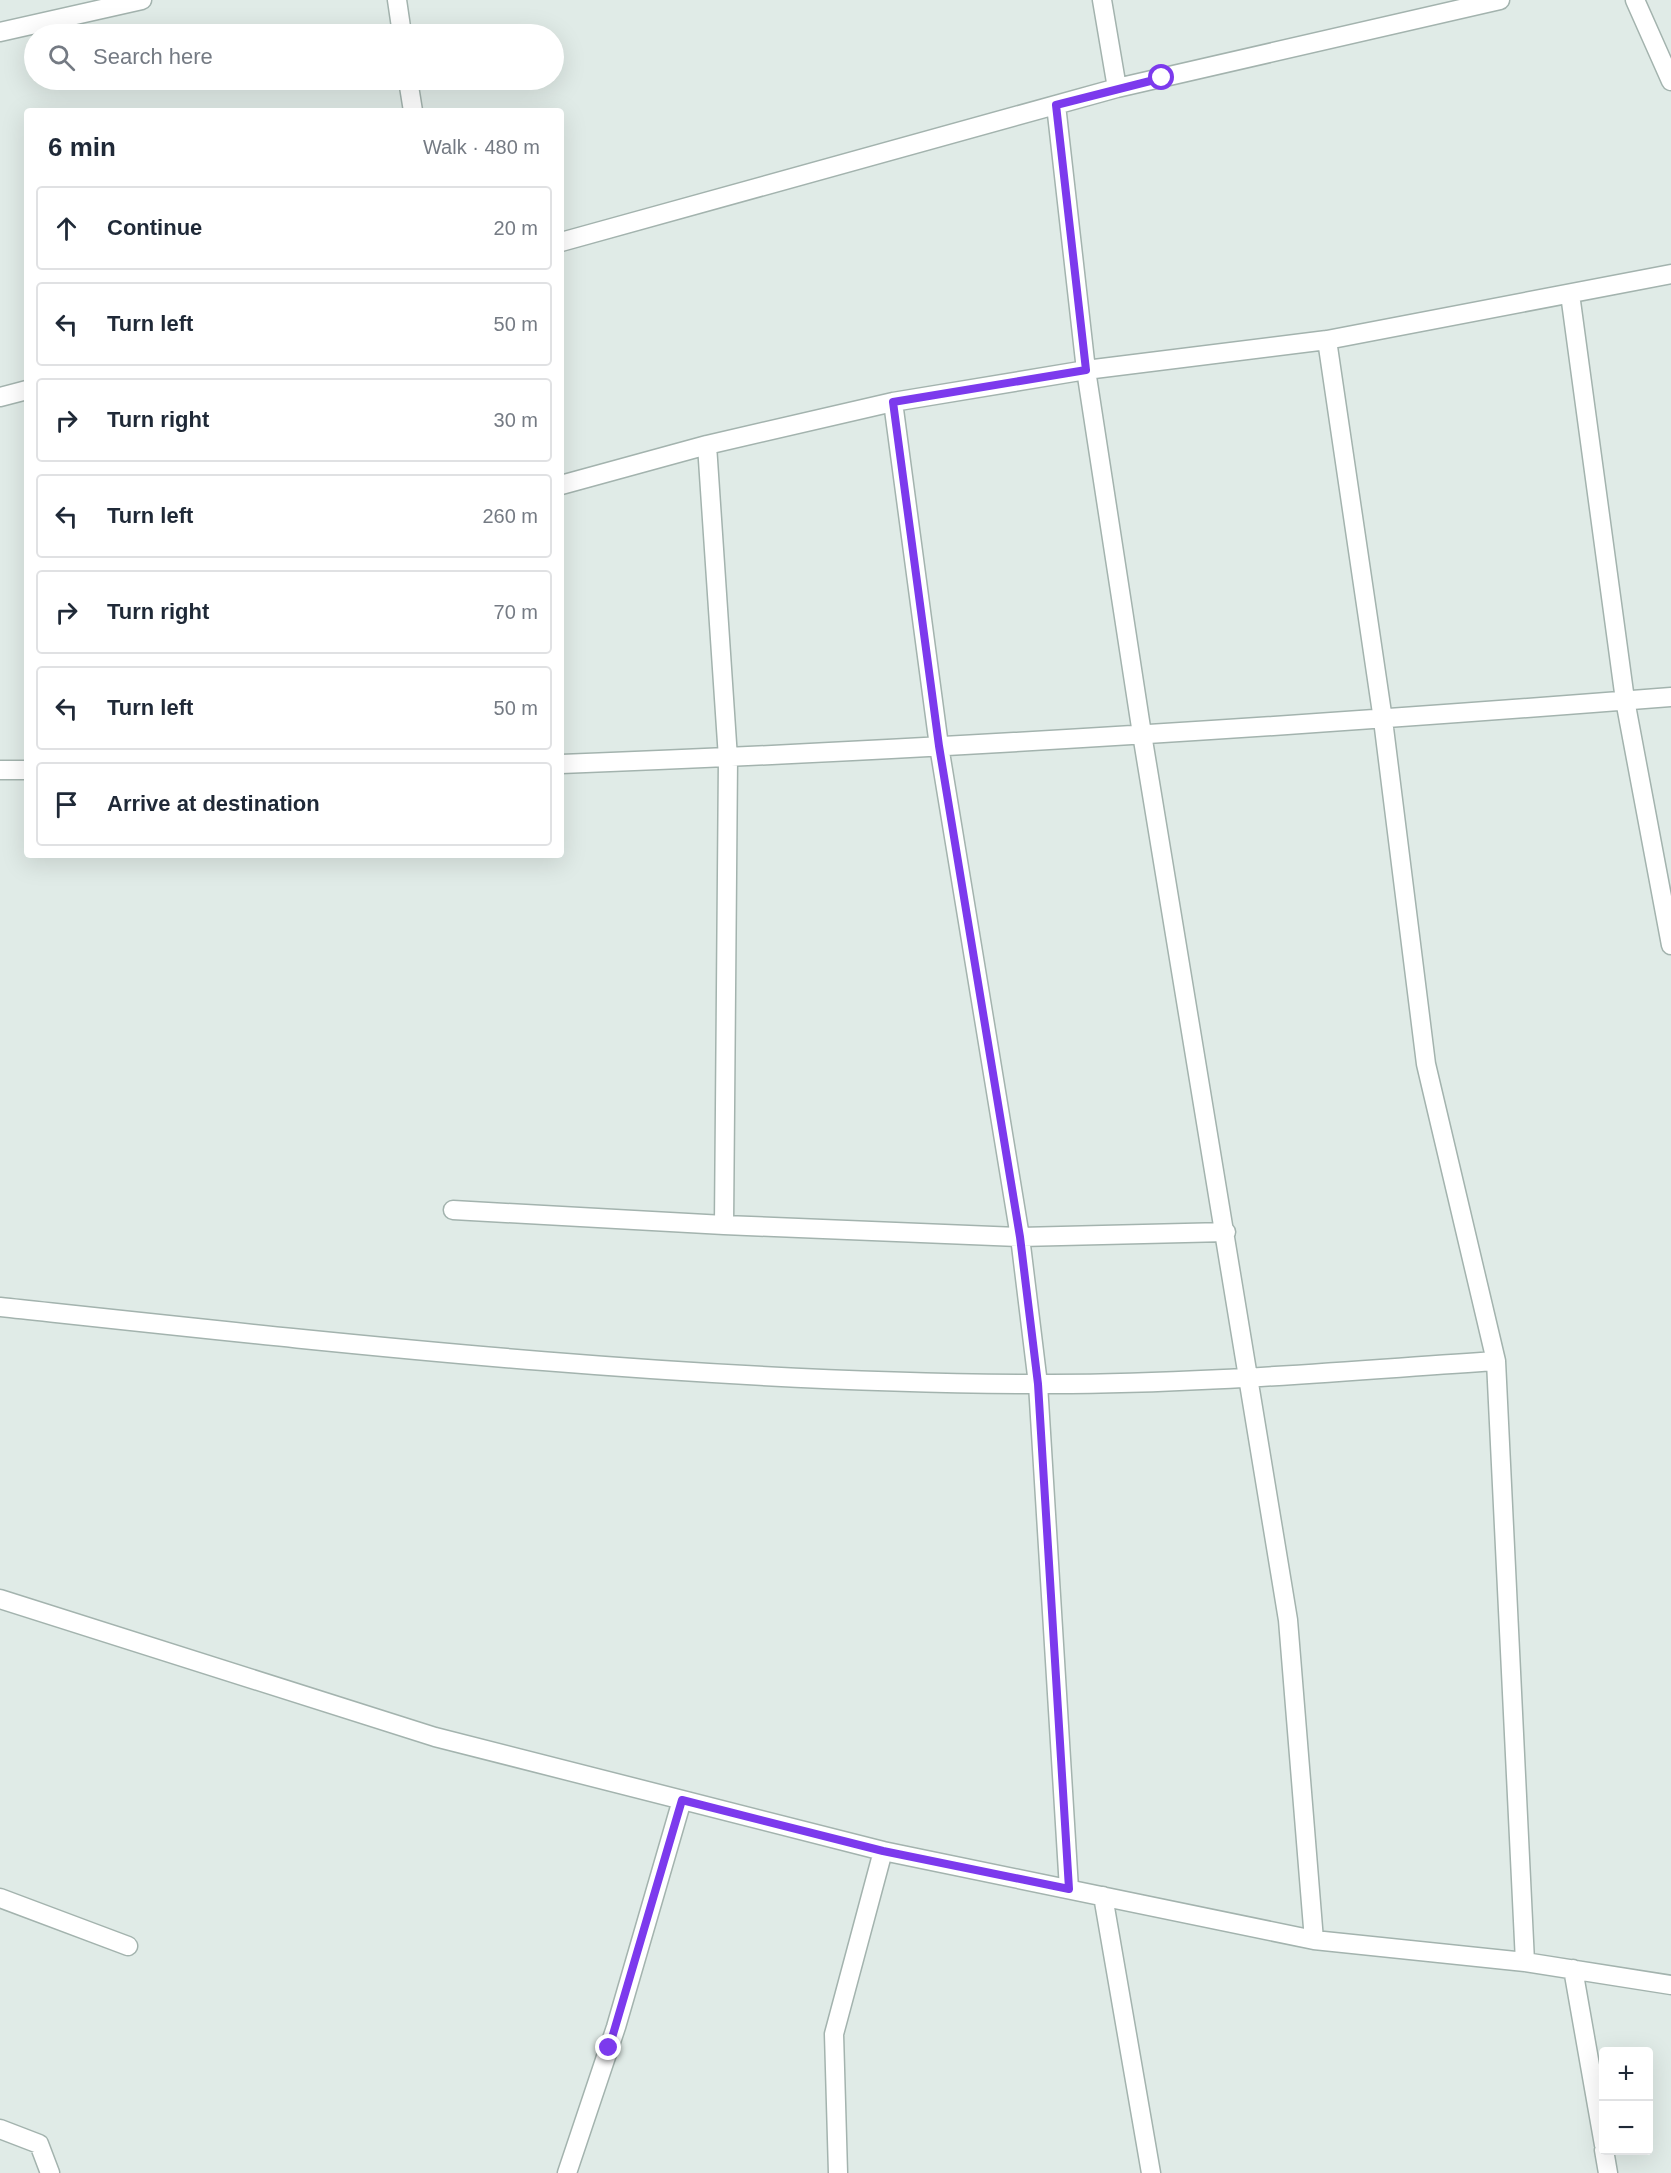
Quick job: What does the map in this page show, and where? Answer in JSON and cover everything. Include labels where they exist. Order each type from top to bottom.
[{"type":"street","points":[[36,24],[142,0]]},
{"type":"street","points":[[397,0],[401,24]]},
{"type":"street","points":[[1102,0],[1117,88]]},
{"type":"street","points":[[564,241],[1117,88],[1500,0]]},
{"type":"street","points":[[1635,0],[1671,81]]},
{"type":"street","points":[[0,32],[24,27]]},
{"type":"street","points":[[410,90],[413,108]]},
{"type":"street","points":[[1056,105],[1086,370],[1142,734],[1226,1232],[1288,1620],[1314,1940]]},
{"type":"street","points":[[564,484],[707,445],[893,402],[1086,370],[1328,340],[1671,274]]},
{"type":"street","points":[[1570,294],[1624,700],[1671,945]]},
{"type":"street","points":[[1328,340],[1383,720],[1426,1064],[1496,1360],[1526,1962]]},
{"type":"street","points":[[0,397],[24,391]]},
{"type":"street","points":[[893,402],[939,746],[1020,1237],[1038,1384],[1069,1889]]},
{"type":"street","points":[[707,445],[728,758],[724,1225]]},
{"type":"street","points":[[564,764],[728,758],[1383,720],[1671,697]]},
{"type":"street","points":[[0,770],[24,770]]},
{"type":"street","points":[[453,1210],[724,1225],[1020,1237],[1226,1232]]},
{"type":"street","points":[[0,1307],[338,1344],[684,1373],[1038,1384],[1249,1377],[1496,1360]]},
{"type":"street","points":[[0,1599],[435,1737],[883,1851],[1314,1940],[1526,1962],[1671,1985]]},
{"type":"street","points":[[567,2173],[616,2027],[682,1800]]},
{"type":"street","points":[[838,2173],[834,2034],[883,1851]]},
{"type":"street","points":[[1103,1896],[1151,2173]]},
{"type":"street","points":[[0,1898],[128,1946]]},
{"type":"street","points":[[1573,1969],[1599,2117]]},
{"type":"street","points":[[0,2128],[39,2144],[50,2173]]},
{"type":"street","points":[[1605,2155],[1608,2173]]},
{"type":"route","points":[[609,2048],[682,1800],[883,1851],[1069,1889],[1038,1384],[1020,1237],[939,746],[893,402],[1086,370],[1056,105],[1162,78]]}]
